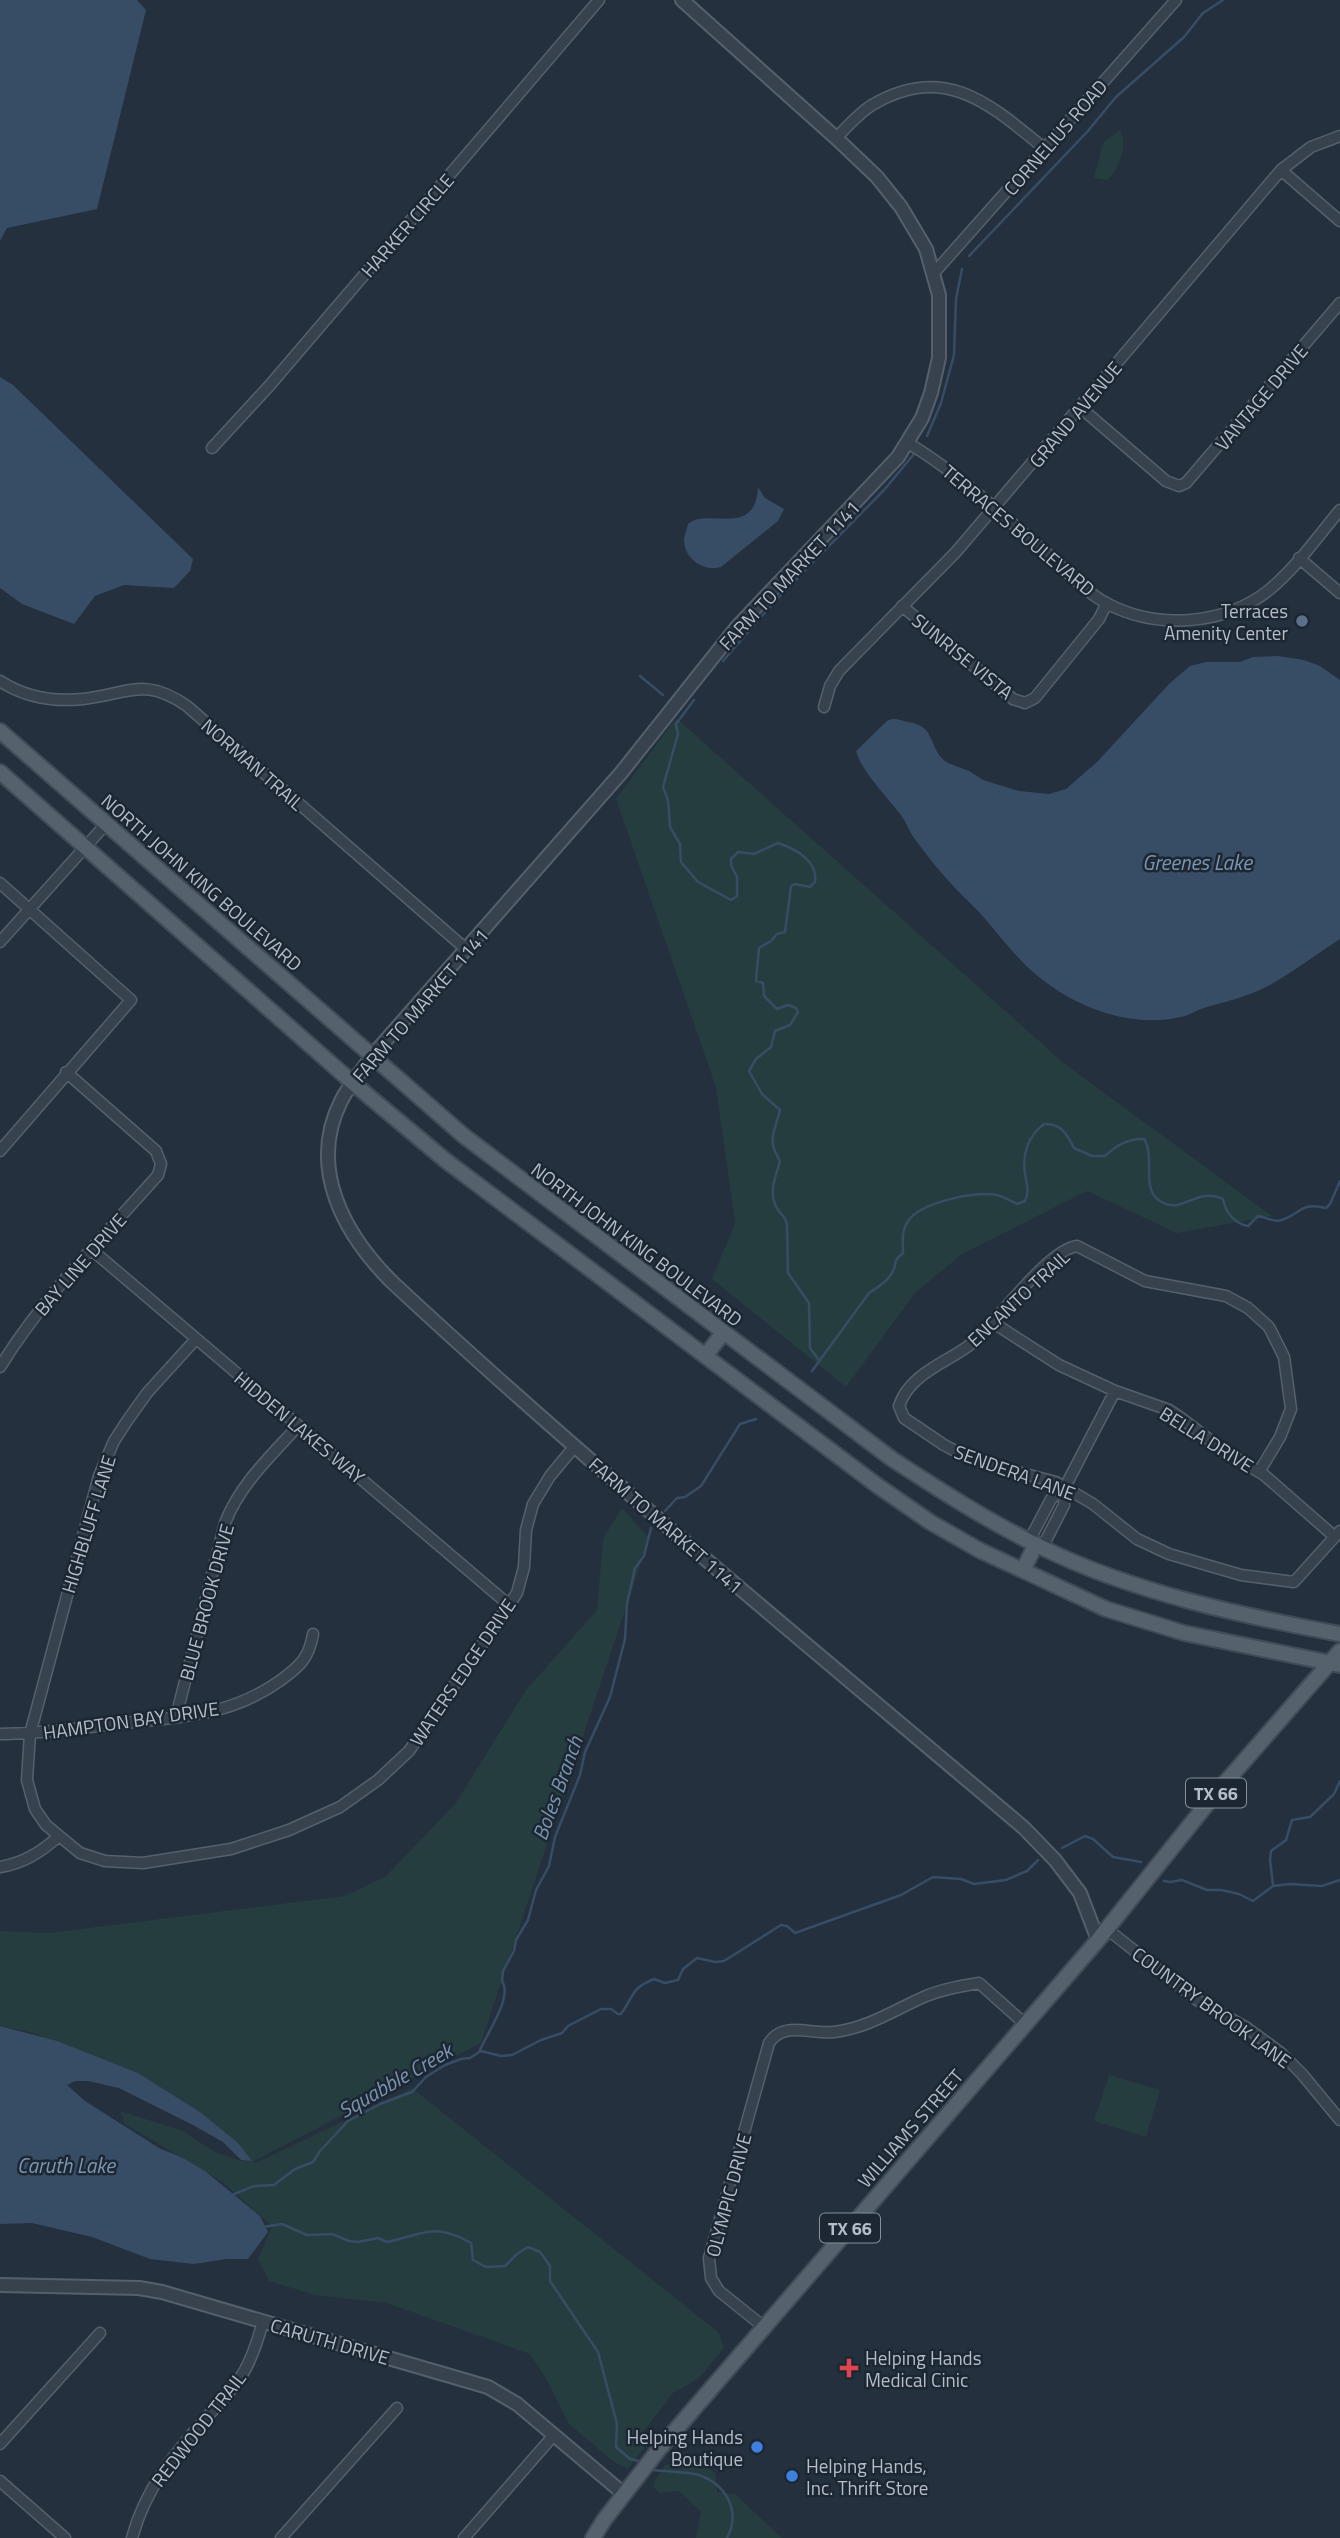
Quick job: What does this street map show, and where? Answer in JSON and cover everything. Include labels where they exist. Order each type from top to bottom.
[{"type":"main road","name":"NORTH JOHN KING BOULEVARD","points":[[0,731],[464,1136],[892,1459],[948,1496],[1036,1544],[1104,1573],[1186,1599],[1279,1623],[1340,1633]]},
{"type":"main road","points":[[0,772],[353,1083],[445,1160],[930,1522],[979,1550],[1106,1609],[1184,1633],[1335,1664]]},
{"type":"main road","points":[[706,1355],[723,1333]]},
{"type":"main road","points":[[1023,1570],[1036,1544]]},
{"type":"main road","name":"TX 66","points":[[1103,1934],[1211,1799],[1335,1664],[1340,1651]]},
{"type":"main road","name":"WILLIAMS STREET","points":[[593,2538],[660,2448],[1103,1934]]},
{"type":"street","name":"HARKER CIRCLE","points":[[212,448],[271,385],[599,0]]},
{"type":"street","name":"FARM TO MARKET 1141","points":[[682,0],[877,177],[901,207],[926,249],[939,295],[939,358],[922,418],[908,443],[874,485],[737,627],[621,773],[372,1056],[340,1104],[332,1125],[329,1150],[331,1184],[348,1229],[368,1258],[392,1282],[575,1446],[819,1657],[1024,1828],[1055,1860],[1080,1893],[1103,1934]]},
{"type":"street","name":"CORNELIUS ROAD","points":[[934,273],[1176,0]]},
{"type":"street","points":[[836,138],[870,107],[882,100],[919,87],[946,88],[965,92],[985,103],[1045,149]]},
{"type":"street","name":"GRAND AVENUE","points":[[824,707],[830,686],[839,671],[956,552],[1281,170],[1311,147],[1340,136]]},
{"type":"street","points":[[1281,170],[1340,221]]},
{"type":"street","name":"VANTAGE DRIVE","points":[[1081,408],[1166,481],[1178,486],[1192,478],[1340,303]]},
{"type":"street","name":"TERRACES BOULEVARD","points":[[908,443],[943,465],[1107,603],[1154,618],[1177,621],[1203,619],[1251,602],[1270,589],[1340,510]]},
{"type":"street","points":[[1299,558],[1340,593]]},
{"type":"street","name":"SUNRISE VISTA","points":[[902,606],[1013,699],[1025,703],[1035,698],[1099,620],[1107,603]]},
{"type":"street","name":"NORMAN TRAIL","points":[[0,681],[12,689],[47,699],[85,698],[123,689],[146,689],[171,695],[187,706],[467,950]]},
{"type":"street","points":[[0,942],[106,824]]},
{"type":"street","points":[[0,883],[131,1000],[0,1151]]},
{"type":"street","name":"BAY LINE DRIVE","points":[[0,1367],[19,1336],[158,1175],[162,1164],[156,1152],[66,1072]]},
{"type":"street","name":"ENCANTO TRAIL","points":[[899,1406],[904,1394],[919,1377],[968,1346],[1057,1256],[1070,1247],[1077,1246],[1144,1281],[1226,1297],[1248,1308],[1269,1327],[1284,1357],[1291,1409],[1280,1437],[1259,1472]]},
{"type":"street","name":"HIDDEN LAKES WAY","points":[[92,1250],[508,1604]]},
{"type":"street","name":"BELLA DRIVE","points":[[992,1322],[1059,1365],[1115,1391],[1168,1410],[1259,1472],[1337,1534]]},
{"type":"street","name":"HIGHBLUFF LANE","points":[[30,1734],[99,1476],[114,1441],[148,1393],[196,1339]]},
{"type":"street","points":[[1036,1544],[1064,1505],[1065,1487],[1115,1391]]},
{"type":"street","name":"SENDERA LANE","points":[[899,1406],[904,1418],[961,1454],[1065,1487],[1093,1504],[1137,1539],[1169,1554],[1241,1575],[1294,1582],[1337,1534]]},
{"type":"street","name":"BLUE BROOK DRIVE","points":[[176,1717],[225,1523],[233,1503],[244,1486],[298,1426]]},
{"type":"street","name":"WATERS EDGE DRIVE","points":[[30,1734],[27,1780],[35,1809],[46,1825],[80,1853],[105,1861],[143,1863],[231,1849],[289,1830],[340,1807],[378,1780],[409,1751],[517,1593],[526,1530],[533,1504],[550,1476],[575,1446]]},
{"type":"street","name":"HAMPTON BAY DRIVE","points":[[0,1734],[30,1734],[176,1717],[213,1712],[244,1703],[295,1670],[310,1653],[313,1634]]},
{"type":"street","points":[[0,1867],[30,1858],[43,1851],[59,1836]]},
{"type":"street","name":"COUNTRY BROOK LANE","points":[[1103,1934],[1186,1993],[1247,2028],[1281,2053],[1303,2074],[1340,2120]]},
{"type":"street","name":"OLYMPIC DRIVE","points":[[764,2327],[719,2291],[711,2278],[709,2258],[769,2043],[774,2036],[789,2029],[815,2033],[853,2028],[928,1996],[979,1983],[1025,2024]]},
{"type":"street","name":"CARUTH DRIVE","points":[[0,2286],[139,2288],[173,2295],[488,2387],[517,2404],[624,2494]]},
{"type":"street","name":"REDWOOD TRAIL","points":[[132,2538],[138,2518],[158,2476],[242,2375],[251,2359],[263,2321]]},
{"type":"street","points":[[0,2444],[100,2333]]},
{"type":"street","points":[[281,2538],[397,2408]]},
{"type":"street","points":[[464,2538],[554,2435]]},
{"type":"street","points":[[0,2481],[65,2538]]},
{"type":"green space","points":[[1120,130],[1123,150],[1116,169],[1107,180],[1094,178],[1103,143]]},
{"type":"green space","points":[[676,718],[1065,1064],[1272,1216],[1177,1233],[1087,1191],[962,1254],[915,1293],[846,1387],[712,1279],[735,1223],[716,1087],[616,799]]},
{"type":"green space","points":[[622,1508],[649,1538],[481,2043],[252,2162],[256,2163],[412,2088],[718,2332],[724,2348],[698,2379],[674,2392],[643,2432],[644,2448],[628,2469],[614,2462],[569,2424],[530,2354],[387,2303],[315,2295],[269,2281],[258,2259],[272,2226],[221,2181],[125,2124],[120,2111],[183,2131],[213,2151],[251,2162],[200,2112],[138,2073],[30,2032],[0,2026],[0,1931],[48,1933],[344,1896],[385,1877],[456,1803],[526,1690],[597,1610],[603,1539]]},
{"type":"green space","points":[[1109,2075],[1160,2090],[1146,2137],[1094,2121]]},
{"type":"green space","points":[[686,2462],[704,2465],[715,2473],[717,2492],[735,2494],[782,2538],[696,2538],[701,2512],[679,2491],[660,2493],[653,2487],[665,2465]]},
{"type":"water","points":[[0,0],[137,0],[146,10],[97,209],[7,228],[0,241]]},
{"type":"water","points":[[0,377],[13,385],[193,559],[190,571],[174,588],[124,585],[95,596],[74,624],[22,604],[0,588]]},
{"type":"water","points":[[758,487],[765,498],[784,509],[778,521],[721,567],[709,568],[692,559],[684,541],[688,524],[707,518],[740,517],[749,512],[755,503]]},
{"type":"water","name":"Greenes Lake","points":[[1278,656],[1304,660],[1320,666],[1340,680],[1340,939],[1264,988],[1185,1016],[1165,1020],[1124,1017],[1084,1005],[1049,985],[1016,955],[933,863],[901,815],[869,776],[856,751],[887,721],[900,720],[924,728],[941,758],[948,763],[983,780],[1019,791],[1049,794],[1066,789],[1097,762],[1170,683],[1190,666],[1206,662],[1240,662],[1253,657]]},
{"type":"water","name":"Caruth Lake","points":[[0,2026],[57,2041],[138,2073],[200,2112],[238,2143],[252,2161],[241,2160],[223,2142],[119,2088],[88,2081],[75,2081],[67,2085],[85,2101],[159,2148],[205,2171],[260,2216],[268,2232],[248,2259],[194,2264],[150,2259],[92,2237],[32,2223],[0,2224]]},
{"type":"waterway","points":[[969,256],[1087,132],[1116,97],[1184,37],[1203,13],[1223,0]]},
{"type":"waterway","points":[[927,436],[941,403],[954,355],[956,299],[962,269]]},
{"type":"waterway","points":[[723,661],[775,601],[884,490],[914,454]]},
{"type":"waterway","points":[[640,676],[663,695]]},
{"type":"waterway","points":[[694,700],[676,724],[678,734],[663,787],[668,800],[670,827],[680,844],[681,862],[698,882],[731,900],[737,896],[737,877],[731,859],[738,852],[754,854],[778,843],[804,857],[815,875],[815,882],[810,887],[795,884],[791,886],[785,932],[777,934],[759,948],[756,981],[763,983],[764,996],[777,1009],[788,1005],[796,1008],[798,1012],[790,1025],[775,1031],[771,1047],[756,1059],[749,1071],[762,1094],[780,1110],[773,1136],[773,1147],[780,1161],[773,1185],[773,1197],[787,1224],[788,1273],[809,1303],[810,1348],[819,1360]]},
{"type":"waterway","name":"Boles Branch","points":[[812,1371],[869,1293],[882,1285],[894,1270],[896,1261],[903,1253],[906,1225],[914,1215],[949,1199],[976,1194],[997,1195],[1017,1204],[1025,1201],[1025,1152],[1034,1134],[1044,1124],[1059,1127],[1074,1148],[1092,1156],[1105,1156],[1123,1143],[1144,1139],[1149,1154],[1151,1188],[1160,1201],[1175,1205],[1213,1196],[1223,1199],[1228,1213],[1248,1226],[1258,1216],[1279,1221],[1306,1207],[1326,1208],[1340,1181]]},
{"type":"waterway","name":"Boles Branch","points":[[665,1511],[677,1498],[685,1497],[701,1486],[740,1424],[756,1419]]},
{"type":"waterway","name":"Boles Branch","points":[[480,2050],[502,2005],[503,1971],[528,1920],[536,1890],[549,1866],[555,1837],[580,1775],[585,1752],[610,1697],[625,1639],[627,1604],[635,1568],[644,1556],[651,1528]]},
{"type":"waterway","points":[[1273,1885],[1271,1851],[1286,1840],[1292,1820],[1310,1817],[1334,1794],[1340,1781]]},
{"type":"waterway","name":"Squabble Creek","points":[[1062,1848],[1085,1836],[1093,1839],[1113,1857],[1141,1862]]},
{"type":"waterway","name":"Squabble Creek","points":[[232,2195],[254,2186],[274,2185],[295,2169],[313,2162],[348,2121],[380,2104],[412,2092],[426,2077],[445,2065],[470,2058],[481,2051],[501,2056],[512,2055],[562,2033],[568,2026],[601,2009],[611,2009],[621,2014],[641,1986],[654,1979],[665,1983],[678,1980],[683,1969],[697,1958],[724,1961],[781,1925],[787,1926],[795,1933],[901,1895],[933,1877],[961,1879],[974,1884],[1006,1880],[1027,1871],[1038,1860]]},
{"type":"waterway","name":"Squabble Creek","points":[[1164,1881],[1182,1880],[1207,1890],[1239,1894],[1253,1901],[1273,1886],[1322,1886],[1340,1880]]},
{"type":"waterway","points":[[263,2227],[282,2224],[307,2235],[332,2234],[358,2242],[378,2238],[387,2242],[438,2231],[471,2243],[473,2260],[486,2267],[505,2266],[528,2247],[540,2252],[550,2266],[550,2281],[598,2352],[617,2424],[616,2447],[630,2459],[643,2462]]},
{"type":"waterway","points":[[651,2468],[699,2475],[717,2485],[724,2492],[732,2509],[731,2528],[727,2538]]},
{"type":"place","name":"Terraces Amenity Center","points":[[1302,621]]},
{"type":"place","name":"Helping Hands Medical Cinic","points":[[849,2368]]},
{"type":"place","name":"Helping Hands Boutique","points":[[757,2447]]},
{"type":"place","name":"Helping Hands, Inc. Thrift Store","points":[[792,2476]]}]
